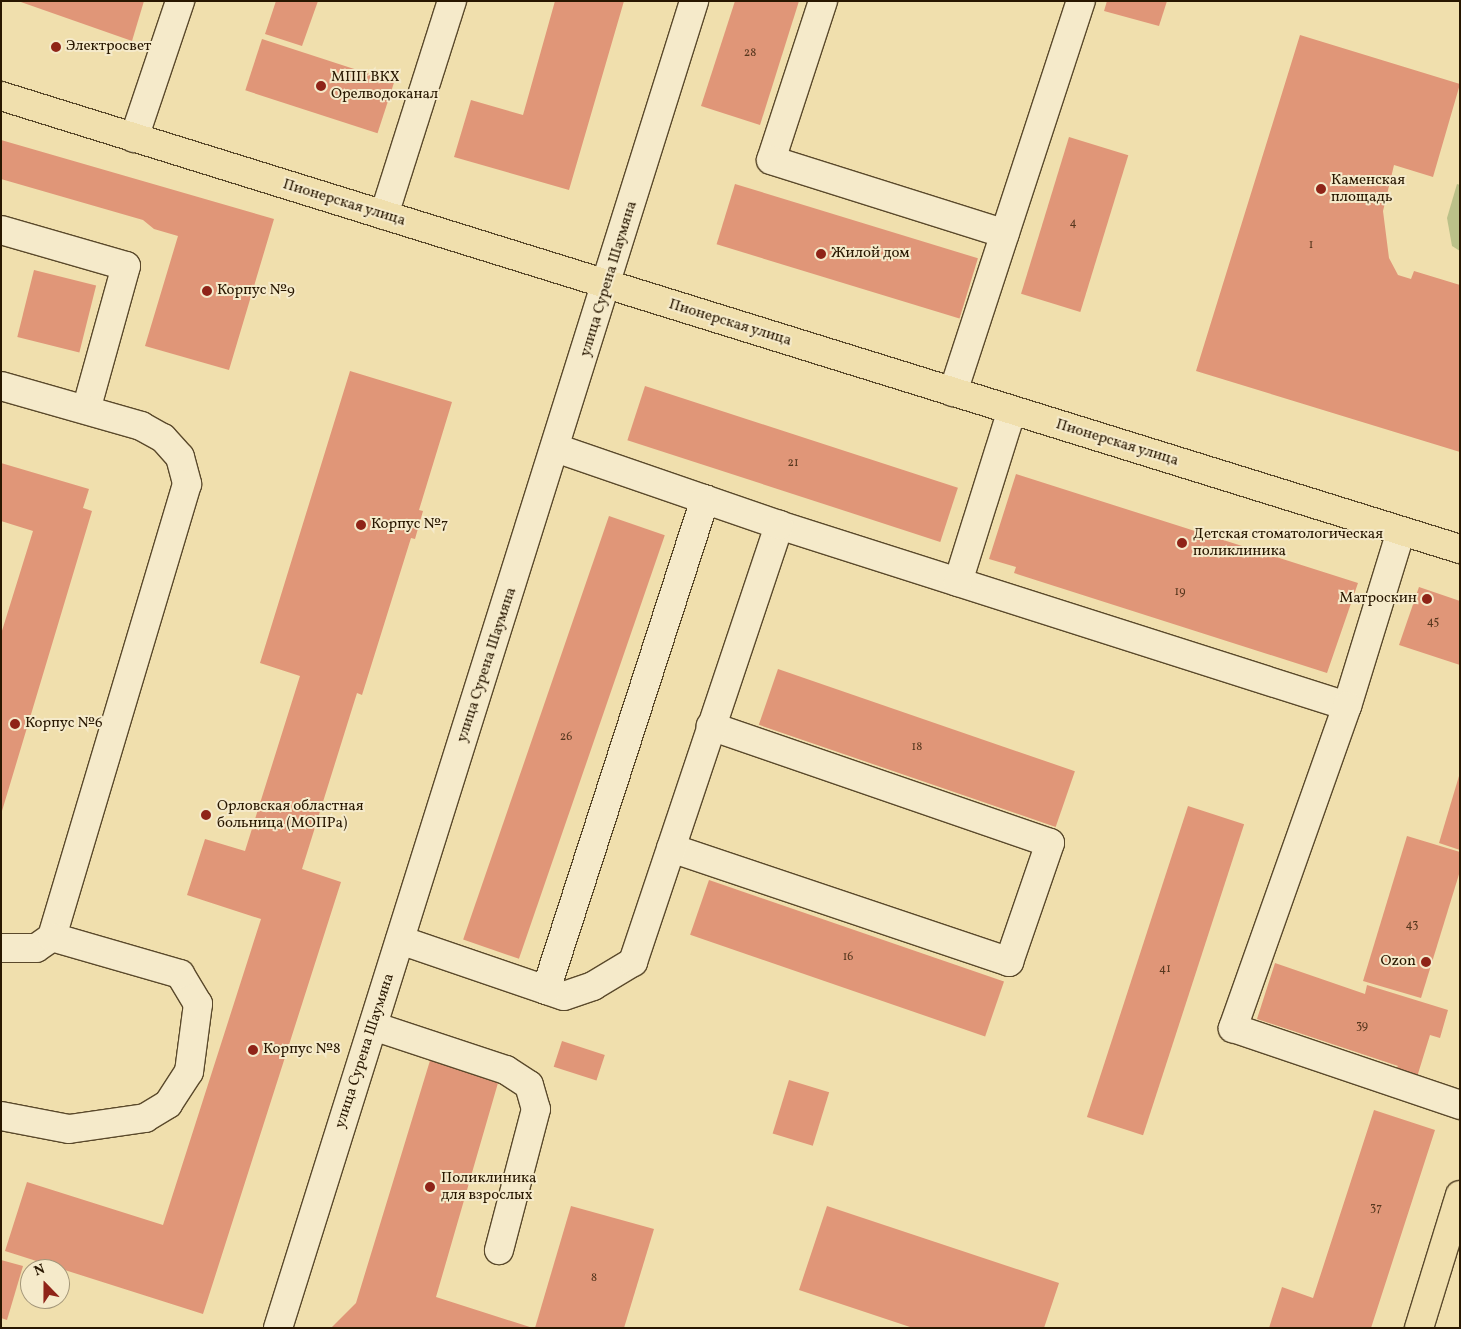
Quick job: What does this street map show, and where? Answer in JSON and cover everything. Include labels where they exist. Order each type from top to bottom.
[{"type":"main road","name":"Пионерская улица","points":[[1,96],[1460,549]]},
{"type":"main road","points":[[1419,1328],[1460,1196]]},
{"type":"street","points":[[134,138],[180,1]]},
{"type":"street","points":[[384,215],[452,1]]},
{"type":"street","name":"улица Сурена Шаумяна","points":[[278,1328],[608,285],[694,1]]},
{"type":"street","points":[[823,1],[771,160],[1005,234]]},
{"type":"street","points":[[953,392],[1081,1]]},
{"type":"street","points":[[1,230],[126,266],[86,410]]},
{"type":"street","points":[[1,386],[141,426],[164,438],[180,457],[187,484],[52,937],[36,948],[1,948]]},
{"type":"street","points":[[958,582],[1012,410]]},
{"type":"street","points":[[556,448],[779,525],[1347,706]]},
{"type":"street","points":[[546,990],[705,499]]},
{"type":"street","points":[[400,940],[564,996],[593,986],[633,962],[779,525]]},
{"type":"street","points":[[1401,530],[1347,706],[1233,1028],[1460,1105]]},
{"type":"street","points":[[671,848],[1009,962],[1050,844],[711,726]]},
{"type":"street","points":[[1,1116],[69,1129],[145,1118],[168,1104],[189,1072],[198,1004],[180,974],[52,937]]},
{"type":"street","points":[[373,1026],[506,1070],[529,1085],[536,1109],[498,1250]]},
{"type":"green space","points":[[1457,184],[1460,185],[1460,251],[1452,246],[1447,218]]},
{"type":"building","points":[[18,1],[144,1],[132,41]]},
{"type":"building","points":[[276,1],[318,1],[302,46],[265,34]]},
{"type":"building","points":[[555,1],[624,1],[569,190],[454,157],[471,100],[523,115]]},
{"type":"building","points":[[735,1],[799,1],[760,125],[701,106]]},
{"type":"building","points":[[1107,1],[1167,1],[1159,26],[1104,11]]},
{"type":"building","points":[[1300,35],[1460,84],[1433,177],[1394,165],[1383,211],[1389,258],[1398,275],[1411,279],[1414,271],[1460,285],[1460,452],[1196,371]]},
{"type":"building","name":"МПП ВКХ Орелводоканал","points":[[262,39],[394,82],[378,133],[245,90]]},
{"type":"building","points":[[1069,137],[1128,155],[1080,312],[1021,294]]},
{"type":"building","name":"Корпус №9","points":[[1,140],[274,219],[229,370],[145,346],[178,236],[154,229],[143,220],[1,179]]},
{"type":"building","points":[[735,184],[978,258],[959,319],[717,244]]},
{"type":"building","points":[[34,270],[96,285],[79,352],[17,337]]},
{"type":"building","points":[[350,371],[452,402],[419,510],[423,511],[415,539],[411,538],[362,695],[357,693],[302,869],[341,882],[203,1314],[70,1272],[70,1259],[30,1259],[5,1251],[27,1182],[163,1225],[261,919],[187,895],[205,839],[245,851],[300,676],[260,663]]},
{"type":"building","points":[[645,386],[958,488],[940,542],[627,440]]},
{"type":"building","name":"Корпус №6","points":[[1,463],[89,489],[83,508],[92,511],[2,811],[1,634],[33,531],[1,521]]},
{"type":"building","points":[[1016,474],[1358,583],[1327,673],[1014,573],[1016,567],[989,559]]},
{"type":"building","points":[[609,516],[665,535],[519,959],[463,940]]},
{"type":"building","points":[[1419,587],[1460,601],[1460,665],[1399,645]]},
{"type":"building","points":[[778,669],[1075,771],[1056,827],[759,725]]},
{"type":"building","points":[[1460,776],[1460,850],[1439,843]]},
{"type":"building","points":[[1188,806],[1244,824],[1143,1135],[1087,1117]]},
{"type":"building","points":[[1407,836],[1460,852],[1460,871],[1421,998],[1363,981]]},
{"type":"building","points":[[709,880],[1004,982],[985,1036],[690,935]]},
{"type":"building","points":[[1275,963],[1365,994],[1367,985],[1448,1010],[1440,1038],[1430,1035],[1417,1077],[1395,1071],[1398,1066],[1257,1019]]},
{"type":"building","points":[[562,1041],[605,1055],[596,1081],[554,1067]]},
{"type":"building","name":"Поликлиника для взрослых","points":[[432,1054],[500,1076],[436,1297],[533,1328],[331,1328],[356,1303]]},
{"type":"building","points":[[789,1080],[829,1092],[813,1146],[773,1134]]},
{"type":"building","points":[[1374,1110],[1435,1130],[1371,1328],[1269,1328],[1282,1287],[1313,1298]]},
{"type":"building","name":"Поликлиника для взрослых","points":[[571,1206],[654,1229],[624,1328],[535,1328]]},
{"type":"building","points":[[827,1206],[1059,1283],[1044,1328],[913,1328],[799,1290]]},
{"type":"building","points":[[1,1260],[20,1265],[20,1276],[7,1320],[1,1318]]},
{"type":"place","name":"Электросвет","points":[[56,47]]},
{"type":"place","name":"МПП ВКХ Орелводоканал","points":[[321,86]]},
{"type":"place","name":"Каменская площадь","points":[[1321,189]]},
{"type":"place","name":"Жилой дом","points":[[821,254]]},
{"type":"place","name":"Корпус №9","points":[[207,291]]},
{"type":"place","name":"Корпус №7","points":[[361,525]]},
{"type":"place","name":"Детская стоматологическая поликлиника","points":[[1182,543]]},
{"type":"place","name":"Матроскин","points":[[1427,599]]},
{"type":"place","name":"Корпус №6","points":[[15,724]]},
{"type":"place","name":"Орловская областная больница (МОПРа)","points":[[206,815]]},
{"type":"place","name":"Ozon","points":[[1426,962]]},
{"type":"place","name":"Корпус №8","points":[[253,1050]]},
{"type":"place","name":"Поликлиника для взрослых","points":[[430,1187]]}]
